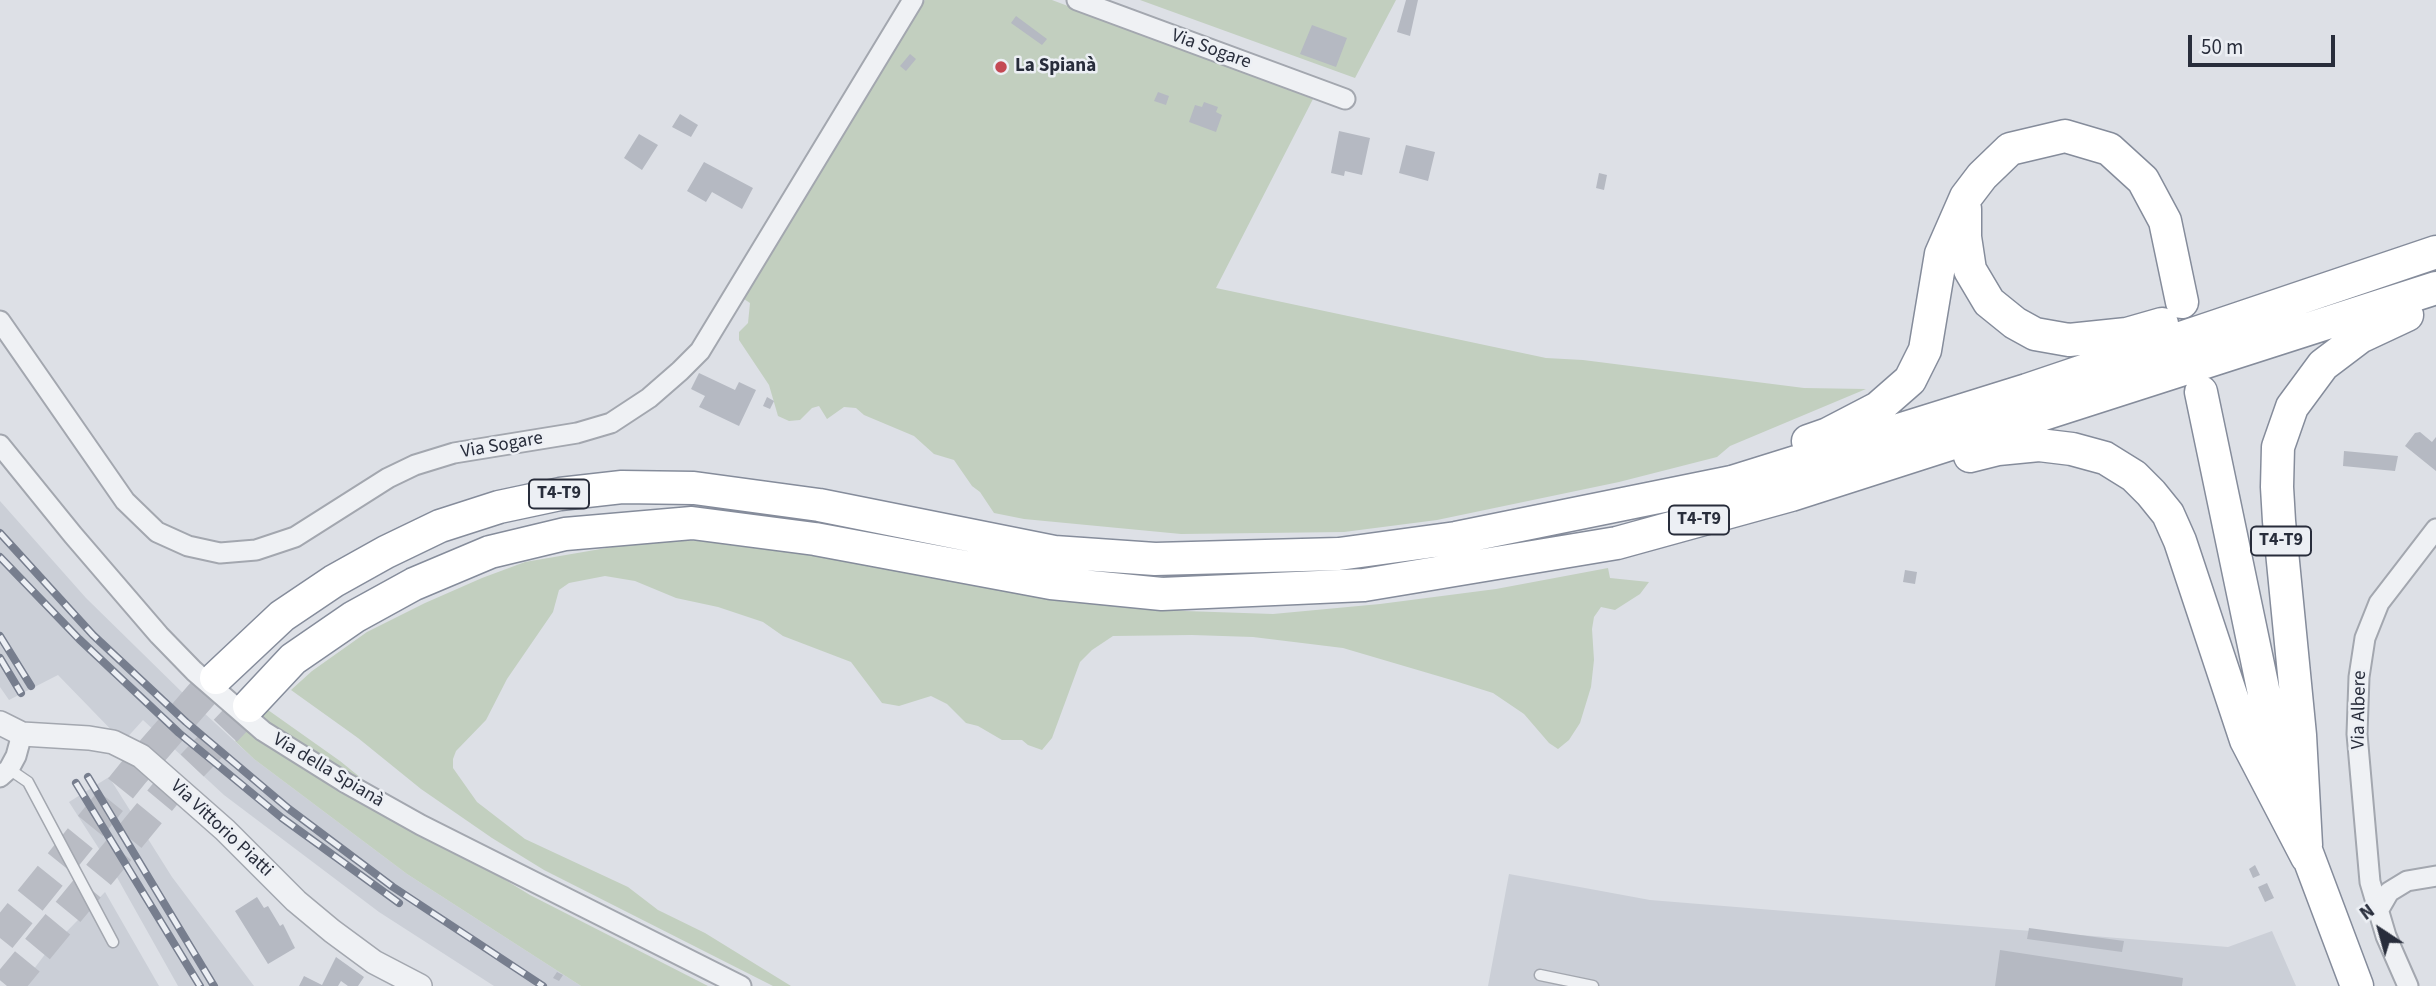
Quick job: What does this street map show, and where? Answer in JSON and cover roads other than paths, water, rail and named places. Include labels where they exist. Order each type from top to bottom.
[{"type":"highway","name":"T4-T9","points":[[1456,538],[1735,466],[1828,434],[1878,408],[1910,380],[1925,351],[1941,254],[1966,197],[1982,176],[2010,149],[2065,136],[2109,149],[2143,180],[2165,221],[2182,302]]},
{"type":"highway","name":"T4-T9","points":[[1966,197],[1965,237],[1970,270],[1989,302],[2015,323],[2035,334],[2068,340],[2127,334],[2434,252]]},
{"type":"highway","name":"T4-T9","points":[[216,678],[282,616],[334,580],[386,552],[440,526],[499,507],[560,494],[622,487],[694,488],[806,503],[1054,552],[1155,559],[1339,554],[1456,538],[1732,482],[2027,390],[2434,252]]},
{"type":"highway","name":"T4-T9","points":[[250,706],[293,659],[354,617],[414,584],[490,552],[565,534],[692,523],[815,539],[1051,583],[1162,594],[1364,585],[1617,543],[1791,495],[2436,288]]},
{"type":"highway","name":"T4-T9","points":[[2307,857],[2300,735],[2279,521],[2278,447],[2292,407],[2323,365],[2396,318],[2436,305]]},
{"type":"highway","name":"T4-T9","points":[[2201,392],[2275,746],[2307,857],[2357,986]]},
{"type":"highway","name":"T4-T9","points":[[1791,495],[1998,449],[2039,444],[2073,449],[2105,458],[2134,476],[2168,514],[2180,541],[2246,740],[2307,857]]},
{"type":"street","name":"Via Sogare","points":[[0,321],[125,501],[156,532],[188,546],[220,553],[256,550],[295,537],[388,478],[415,465],[454,453],[577,433],[611,423],[649,398],[700,351],[913,0]]},
{"type":"street","name":"Via Sogare","points":[[1077,0],[1345,99]]},
{"type":"street","name":"Via della Spianà","points":[[0,444],[73,535],[159,635],[194,671],[263,731],[346,783],[421,825],[741,986]]},
{"type":"street","name":"Via Albere","points":[[2408,986],[2386,936],[2370,882],[2357,734],[2359,677],[2365,638],[2379,603],[2436,529]]},
{"type":"street","name":"Via Vittorio Piatti","points":[[0,723],[22,734],[113,742],[141,756],[225,830],[296,901],[331,931],[374,962],[420,986]]},
{"type":"street","points":[[4,773],[16,756],[22,734]]},
{"type":"street","points":[[2378,911],[2389,892],[2407,881],[2436,876]]},
{"type":"lane","points":[[4,773],[28,782],[113,942]]},
{"type":"lane","points":[[1540,975],[1593,986]]},
{"type":"tunnel","points":[[0,938],[133,773],[216,678]]},
{"type":"tunnel","points":[[7,986],[166,793],[249,706]]},
{"type":"railway","points":[[0,533],[93,635],[186,722],[289,809],[393,887],[543,986]]},
{"type":"railway","points":[[0,557],[79,639],[179,733],[282,818],[399,903]]},
{"type":"railway","points":[[0,636],[31,686]]},
{"type":"railway","points":[[0,658],[21,693]]},
{"type":"railway","points":[[88,777],[214,986]]},
{"type":"railway","points":[[76,783],[200,986]]},
{"type":"place","name":"La Spianà","points":[[1001,67]]}]
